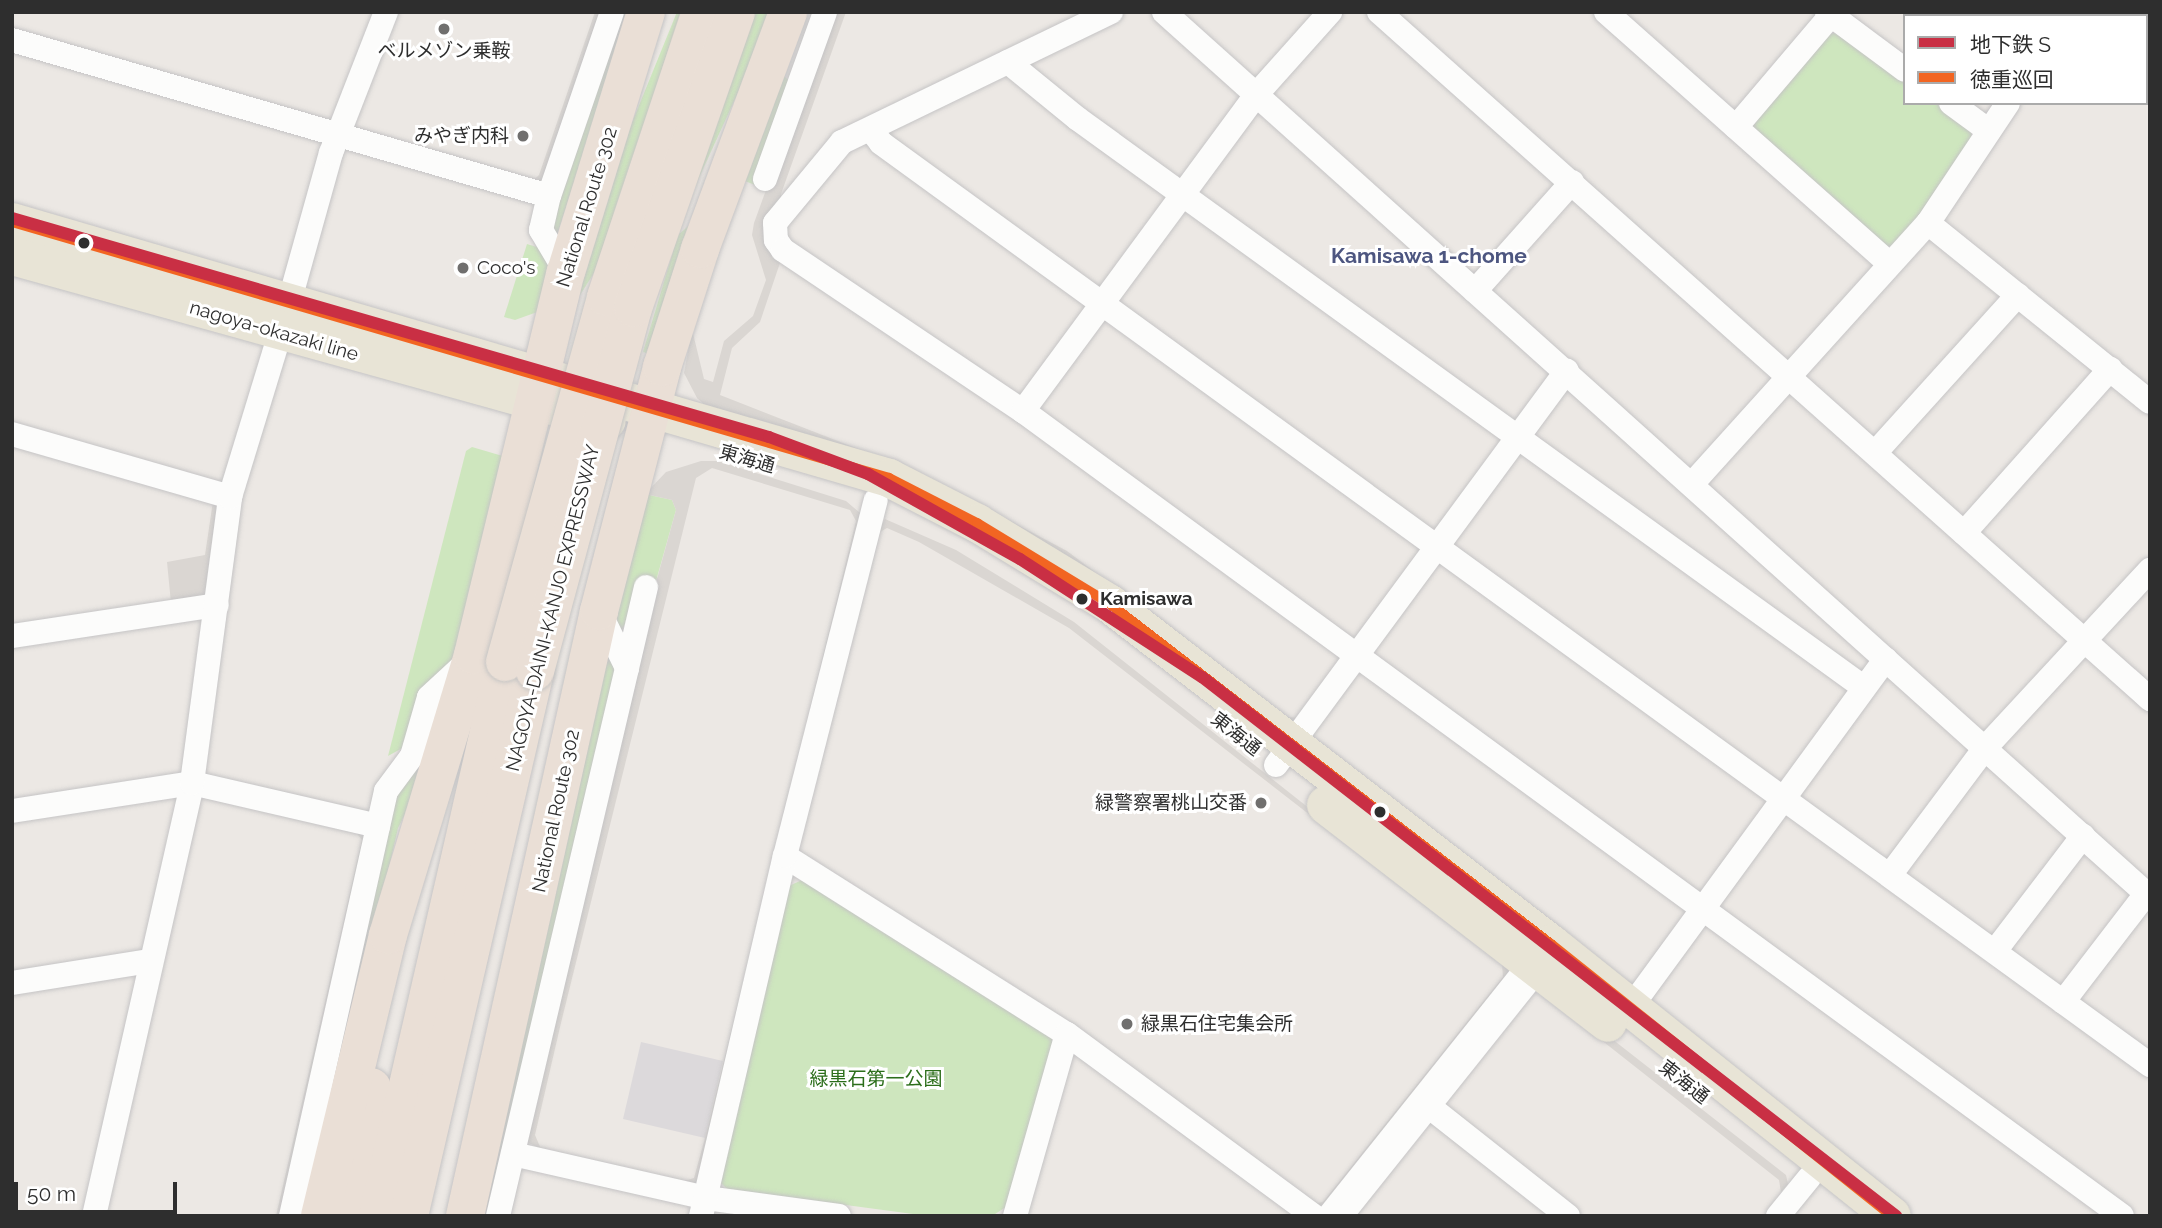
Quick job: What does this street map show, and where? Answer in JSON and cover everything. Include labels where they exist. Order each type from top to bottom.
[{"type":"highway","name":"National Route 302","points":[[455,714],[504,663],[545,385],[566,272],[607,146],[646,12]]},
{"type":"highway","points":[[607,146],[663,12]]},
{"type":"highway","name":"NAGOYA-DAINI-KANJO EXPRESSWAY","points":[[377,1216],[504,663],[606,298],[701,12]]},
{"type":"highway","name":"NAGOYA-DAINI-KANJO EXPRESSWAY","points":[[409,1216],[504,663],[633,308],[736,12]]},
{"type":"highway","name":"National Route 302","points":[[465,1216],[599,611],[644,422],[749,113],[788,12]]},
{"type":"highway","name":"National Route 302","points":[[545,385],[591,282],[606,268],[658,239],[696,208],[749,113]]},
{"type":"highway","name":"National Route 302","points":[[320,1216],[388,935],[455,714],[477,679],[500,615],[512,599],[567,562],[587,532],[613,455],[644,422]]},
{"type":"highway","points":[[439,1216],[533,839],[580,700]]},
{"type":"highway","points":[[351,1216],[364,1156],[388,935]]},
{"type":"main road","name":"nagoya-okazaki line","points":[[12,222],[284,318]]},
{"type":"main road","name":"nagoya-okazaki line","points":[[12,256],[284,318],[545,385]]},
{"type":"main road","name":"東海通","points":[[545,385],[644,422],[876,500],[941,529],[1076,610],[1284,755],[1542,955],[1857,1216]]},
{"type":"main road","name":"東海通","points":[[644,422],[889,478],[977,523],[1110,604],[1284,755]]},
{"type":"main road","name":"東海通","points":[[1542,955],[1631,1007],[1892,1216]]},
{"type":"street","points":[[94,1216],[149,961],[192,783],[230,497],[337,134],[386,12]]},
{"type":"street","points":[[566,272],[541,230],[549,196],[612,12]]},
{"type":"street","points":[[765,179],[810,47],[825,12]]},
{"type":"street","points":[[1111,12],[842,142],[775,223],[776,240],[783,250],[1023,411],[2122,1216]]},
{"type":"street","points":[[1164,12],[1255,96],[1567,371],[2148,896],[2063,1002]]},
{"type":"street","points":[[1023,411],[1104,305],[1255,96],[1331,12]]},
{"type":"street","points":[[1380,12],[2150,699]]},
{"type":"street","points":[[1606,12],[1889,263]]},
{"type":"street","points":[[1736,127],[1829,14],[1903,68]]},
{"type":"street","points":[[12,40],[549,196]]},
{"type":"street","points":[[767,68],[789,62],[810,47]]},
{"type":"street","points":[[1008,62],[1038,90],[1863,687]]},
{"type":"street","points":[[1954,105],[1989,131]]},
{"type":"street","points":[[1692,484],[1889,263],[1928,223],[2007,105]]},
{"type":"street","points":[[870,130],[881,143],[2150,1065]]},
{"type":"street","points":[[1475,291],[1572,182]]},
{"type":"street","points":[[1928,223],[2150,402]]},
{"type":"street","points":[[1875,453],[2018,295]]},
{"type":"street","points":[[1964,533],[2110,369]]},
{"type":"street","points":[[1284,755],[1354,654],[1567,371]]},
{"type":"street","points":[[12,434],[230,497]]},
{"type":"street","points":[[704,1207],[785,856],[876,500]]},
{"type":"street","points":[[1890,875],[1984,748],[2150,570]]},
{"type":"street","points":[[498,1216],[646,587]]},
{"type":"street","points":[[12,636],[217,605]]},
{"type":"street","points":[[599,611],[627,668]]},
{"type":"street","points":[[1631,1007],[1886,659]]},
{"type":"street","points":[[291,1216],[386,790],[417,743],[429,697],[504,663]]},
{"type":"street","points":[[12,811],[192,783],[378,826]]},
{"type":"street","points":[[1995,951],[2083,836]]},
{"type":"street","points":[[785,856],[1067,1034],[1314,1216]]},
{"type":"street","points":[[1334,1216],[1426,1104],[1542,955]]},
{"type":"street","points":[[12,984],[149,961]]},
{"type":"street","points":[[1015,1216],[1067,1034]]},
{"type":"street","points":[[1426,1104],[1568,1216]]},
{"type":"street","points":[[513,1154],[704,1207],[839,1216]]},
{"type":"street","points":[[1778,1216],[1809,1178]]},
{"type":"shaded area","points":[[595,12],[605,12],[545,181],[531,182],[539,175]]},
{"type":"shaded area","points":[[831,12],[846,12],[781,194],[781,260],[760,322],[732,348],[720,395],[920,473],[1067,551],[1286,717],[1300,718],[1291,725],[1104,589],[708,408],[697,398],[684,373],[692,329],[704,379],[713,382],[724,341],[753,316],[766,280],[752,235],[754,223]]},
{"type":"shaded area","points":[[701,461],[718,461],[846,501],[860,513],[701,1182],[695,1184],[681,1182],[694,1178],[705,1138],[856,521],[850,510],[712,468],[696,478],[535,1135],[541,1149],[525,1141],[639,644],[676,510],[672,500],[645,494],[666,472]]},
{"type":"shaded area","points":[[213,501],[221,512],[210,594],[171,603],[167,562],[205,555]]},
{"type":"shaded area","points":[[885,519],[956,550],[1074,622],[1512,969],[1327,1208],[1312,1204],[1323,1202],[1503,977],[1502,964],[1069,628],[919,542],[887,528],[875,535]]},
{"type":"shaded area","points":[[355,831],[368,835],[286,1216],[276,1216],[362,840]]},
{"type":"shaded area","points":[[1543,985],[1786,1175],[1788,1184],[1781,1192],[1779,1180],[1539,991],[1525,993]]},
{"type":"shaded area","points":[[641,1042],[723,1061],[705,1138],[623,1119]]},
{"type":"green space","points":[[619,12],[630,12],[555,241],[552,214]]},
{"type":"green space","points":[[677,12],[682,12],[601,262],[580,295],[594,216]]},
{"type":"green space","points":[[750,12],[775,12],[686,206]]},
{"type":"green space","points":[[1837,33],[1903,81],[1903,105],[1938,105],[1971,129],[1972,143],[1923,214],[1893,246],[1881,246],[1753,130],[1751,119],[1825,34]]},
{"type":"green space","points":[[784,76],[789,81],[755,185],[740,179]]},
{"type":"green space","points":[[693,222],[656,356],[643,352],[678,235]]},
{"type":"green space","points":[[527,244],[546,250],[552,272],[540,311],[515,320],[504,317]]},
{"type":"green space","points":[[472,447],[506,457],[458,654],[406,746],[388,756],[466,451]]},
{"type":"green space","points":[[645,494],[672,500],[676,510],[656,581],[621,630],[615,625]]},
{"type":"green space","points":[[606,651],[620,674],[492,1216],[483,1216]]},
{"type":"green space","points":[[420,759],[418,788],[398,828],[309,1216],[296,1216],[390,802]]},
{"type":"green space","name":"緑黒石第一公園","points":[[804,879],[1051,1036],[1054,1045],[1009,1205],[992,1216],[928,1216],[727,1189],[719,1181],[787,887]]},
{"type":"metro line","name":"S","points":[[12,218],[769,437],[868,474],[1020,559],[1202,677],[1896,1216]]},
{"type":"transit line","name":"徳重巡回","points":[[12,222],[889,478],[977,523],[1110,604],[1551,944],[1892,1216]]},
{"type":"place","name":"ベルメゾン乗鞍","points":[[444,29]]},
{"type":"place","name":"みやぎ内科","points":[[523,136]]},
{"type":"place","name":"Coco's","points":[[463,268]]},
{"type":"place","name":"Kamisawa","points":[[1082,599]]},
{"type":"place","name":"緑警察署桃山交番","points":[[1261,803]]},
{"type":"place","name":"緑黒石住宅集会所","points":[[1127,1024]]},
{"type":"district","name":"Kamisawa 1-chome","points":[[1429,256]]}]
